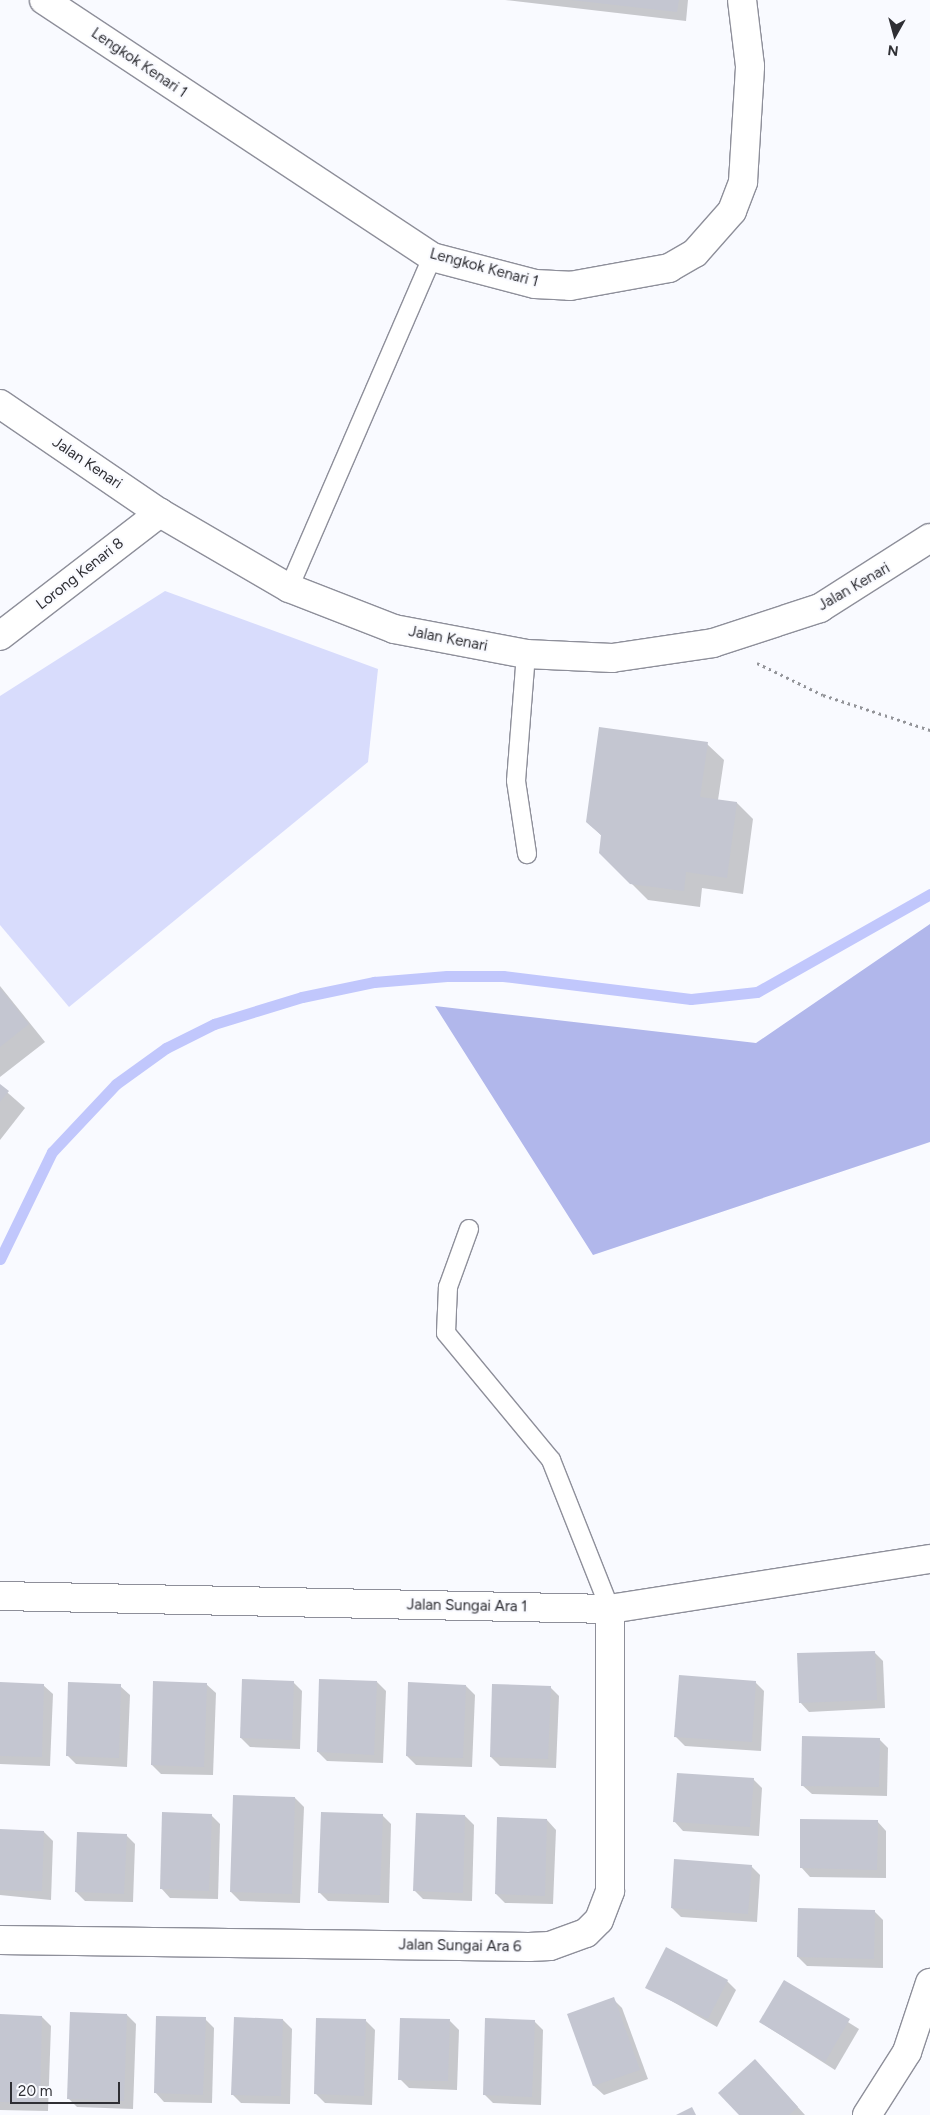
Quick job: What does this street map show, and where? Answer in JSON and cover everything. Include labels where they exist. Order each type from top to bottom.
[{"type":"street","name":"Lengkok Kenari 1","points":[[44,0],[432,257],[535,284],[570,286],[668,268],[695,253],[732,211],[743,182],[750,66],[742,0]]},
{"type":"street","name":"Jalan Kenari","points":[[0,404],[160,513],[289,588],[394,629],[526,654],[612,658],[713,643],[820,608],[930,538]]},
{"type":"street","name":"Lorong Kenari 8","points":[[0,636],[160,513]]},
{"type":"street","name":"Jalan Sungai Ara 1","points":[[0,1596],[610,1610],[930,1559]]},
{"type":"street","name":"Jalan Sungai Ara 6","points":[[0,1940],[550,1946],[586,1934],[598,1920],[610,1890],[610,1610]]},
{"type":"street","points":[[867,2115],[907,2052],[930,1983]]},
{"type":"lane","points":[[289,588],[432,257]]},
{"type":"lane","points":[[526,654],[516,780],[527,854]]},
{"type":"lane","points":[[469,1229],[448,1287],[446,1333],[551,1460],[610,1610]]},
{"type":"path","points":[[713,643],[823,695],[930,730]]},
{"type":"shaded area","points":[[165,591],[378,669],[368,762],[69,1007],[0,925],[0,696]]},
{"type":"shaded area","points":[[930,924],[930,1142],[593,1255],[435,1006],[756,1043]]},
{"type":"building","points":[[571,0],[679,0],[677,12]]},
{"type":"building","points":[[599,727],[708,742],[700,797],[737,802],[727,878],[686,872],[684,891],[630,884],[599,853],[601,835],[586,822]]},
{"type":"building","points":[[0,988],[29,1024],[0,1047]]},
{"type":"building","points":[[0,1084],[9,1091],[0,1102]]},
{"type":"building","points":[[875,1651],[877,1700],[799,1703],[797,1653]]},
{"type":"building","points":[[679,1675],[756,1681],[752,1742],[674,1737]]},
{"type":"building","points":[[242,1679],[294,1681],[292,1740],[240,1738]]},
{"type":"building","points":[[319,1679],[377,1681],[374,1755],[317,1752]]},
{"type":"building","points":[[153,1681],[207,1683],[204,1767],[151,1765]]},
{"type":"building","points":[[0,1682],[44,1684],[42,1757],[0,1756]]},
{"type":"building","points":[[68,1682],[121,1684],[119,1758],[66,1756]]},
{"type":"building","points":[[408,1682],[466,1685],[463,1758],[406,1756]]},
{"type":"building","points":[[492,1684],[551,1686],[548,1759],[490,1757]]},
{"type":"building","points":[[802,1736],[880,1738],[879,1787],[801,1786]]},
{"type":"building","points":[[677,1773],[754,1778],[750,1827],[673,1822]]},
{"type":"building","points":[[233,1795],[295,1797],[292,1894],[230,1892]]},
{"type":"building","points":[[162,1812],[212,1814],[209,1891],[160,1889]]},
{"type":"building","points":[[321,1812],[383,1814],[380,1895],[318,1893]]},
{"type":"building","points":[[416,1813],[465,1815],[463,1893],[413,1891]]},
{"type":"building","points":[[497,1817],[547,1819],[545,1896],[495,1894]]},
{"type":"building","points":[[800,1819],[878,1820],[877,1870],[800,1868]]},
{"type":"building","points":[[0,1829],[44,1831],[42,1891],[0,1890]]},
{"type":"building","points":[[77,1832],[127,1834],[124,1894],[75,1892]]},
{"type":"building","points":[[674,1859],[752,1865],[748,1914],[671,1908]]},
{"type":"building","points":[[798,1908],[875,1910],[874,1959],[797,1957]]},
{"type":"building","points":[[666,1947],[728,1980],[708,2019],[645,1988]]},
{"type":"building","points":[[784,1980],[850,2019],[825,2062],[759,2022]]},
{"type":"building","points":[[614,1997],[640,2070],[593,2086],[567,2014]]},
{"type":"building","points":[[70,2012],[127,2014],[124,2101],[67,2099]]},
{"type":"building","points":[[0,2014],[42,2016],[40,2103],[0,2102]]},
{"type":"building","points":[[156,2016],[206,2017],[203,2095],[154,2093]]},
{"type":"building","points":[[234,2017],[283,2019],[281,2096],[231,2095]]},
{"type":"building","points":[[316,2018],[366,2019],[364,2096],[314,2094]]},
{"type":"building","points":[[400,2018],[450,2019],[448,2081],[398,2080]]},
{"type":"building","points":[[485,2018],[535,2020],[532,2097],[483,2095]]},
{"type":"building","points":[[755,2059],[798,2107],[789,2115],[739,2115],[718,2093]]},
{"type":"building","points":[[692,2107],[696,2115],[676,2115]]},
{"type":"waterway","points":[[0,1259],[52,1152],[116,1084],[166,1048],[214,1024],[302,997],[374,982],[447,976],[503,976],[691,999],[757,992],[930,894]]}]
